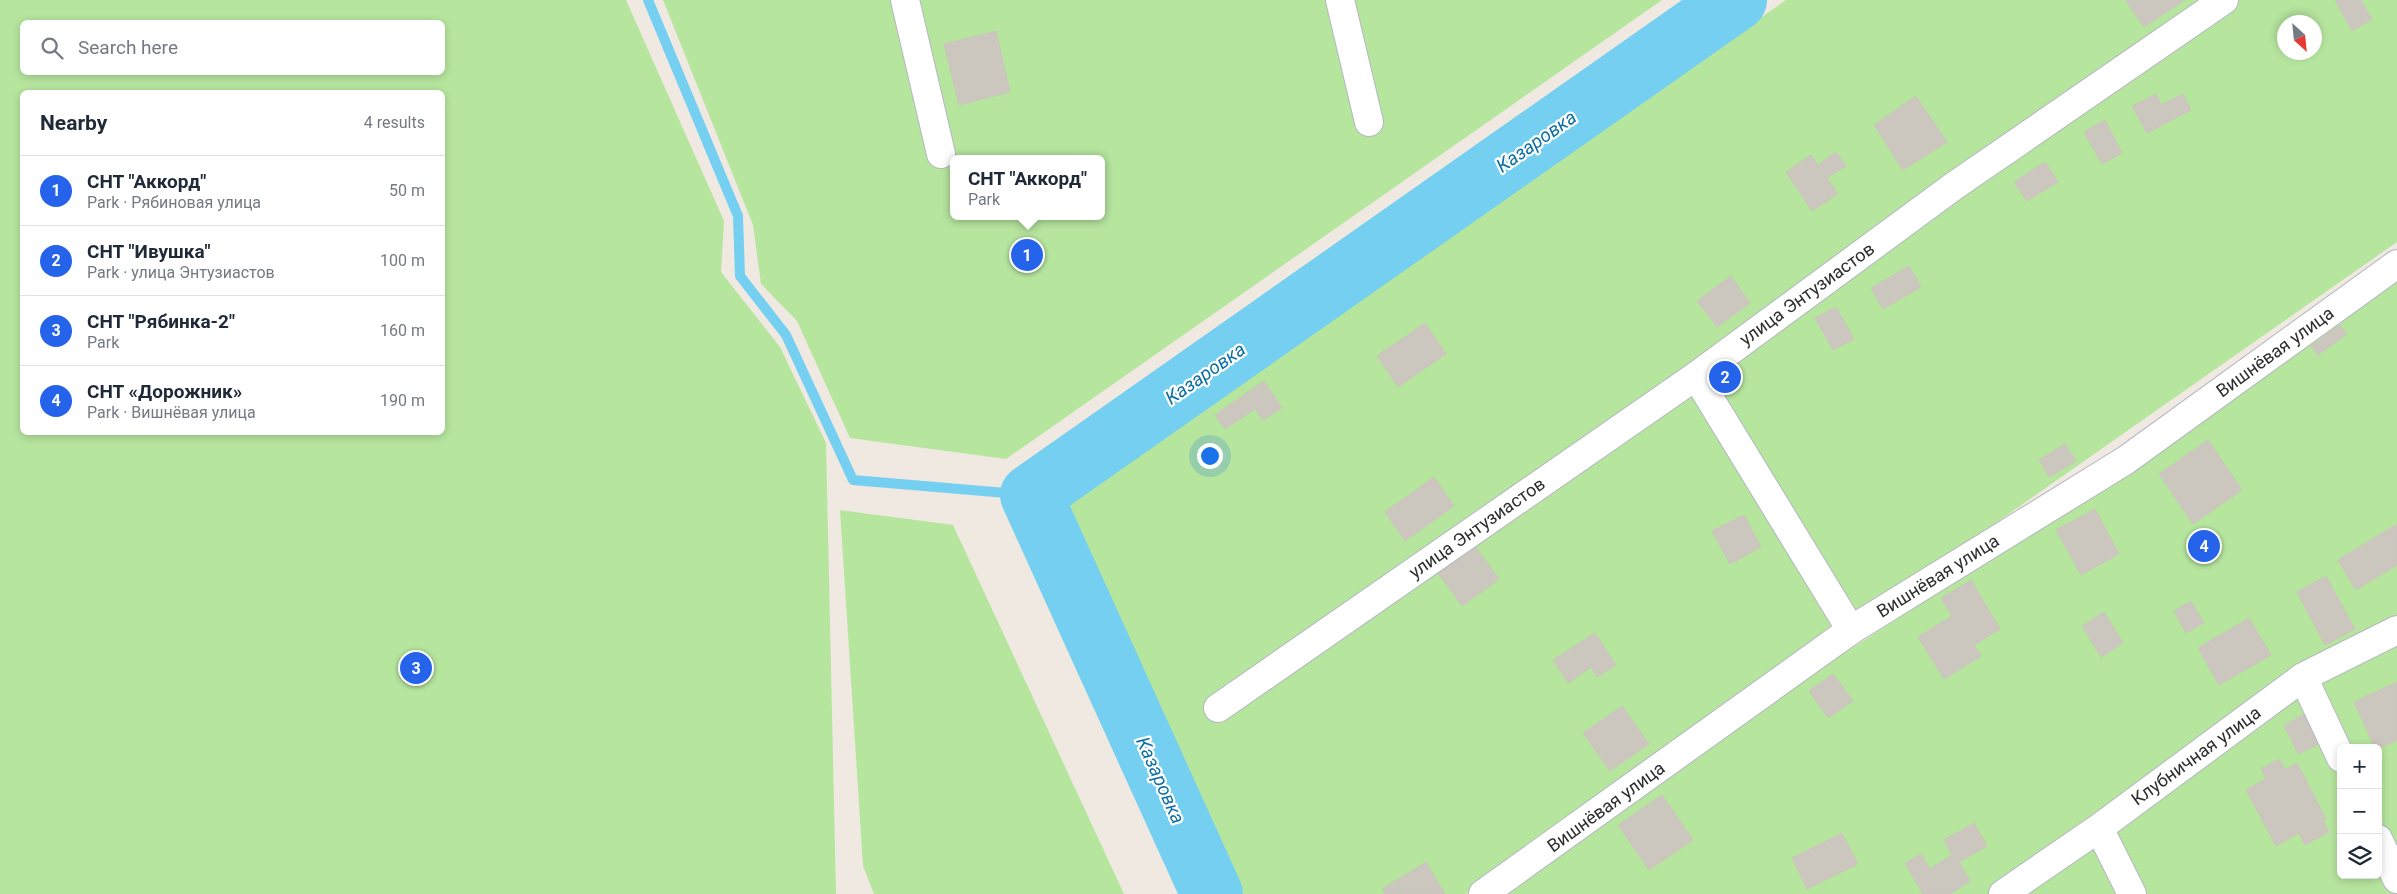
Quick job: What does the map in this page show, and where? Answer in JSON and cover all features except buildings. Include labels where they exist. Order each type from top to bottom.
[{"type":"street","points":[[905,0],[941,154]]},
{"type":"street","points":[[1340,0],[1369,122]]},
{"type":"street","name":"улица Энтузиастов","points":[[1218,708],[1696,376],[1954,186],[2224,0]]},
{"type":"street","name":"Вишнёвая улица","points":[[1483,894],[1851,630],[2126,460],[2397,264]]},
{"type":"street","points":[[1696,376],[1851,630]]},
{"type":"street","name":"Клубничная улица","points":[[2003,894],[2099,828],[2303,677],[2397,630]]},
{"type":"street","points":[[2303,677],[2337,749]]},
{"type":"street","points":[[2099,828],[2132,894]]},
{"type":"street","points":[[2382,847],[2397,879]]},
{"type":"green space","points":[[0,0],[626,0],[724,221],[721,272],[780,347],[826,443],[836,894],[0,894]]},
{"type":"green space","points":[[663,0],[1662,0],[1006,459],[850,438],[797,321],[761,284],[753,225]]},
{"type":"green space","points":[[1786,0],[2397,0],[2397,242],[1466,894],[1225,894],[1052,511]]},
{"type":"green space","points":[[2397,282],[2397,894],[1497,894],[1835,659],[2186,433]]},
{"type":"green space","points":[[840,510],[953,525],[1124,894],[874,894],[863,866]]},
{"type":"waterway","points":[[648,0],[738,216],[740,276],[786,335],[853,480],[1031,495]]},
{"type":"waterway","name":"Казаровка","points":[[1212,894],[1031,495],[1736,0]]},
{"type":"place","name":"СНТ \"Аккорд\"","points":[[1027,255]]},
{"type":"place","name":"СНТ \"Ивушка\"","points":[[1725,377]]},
{"type":"place","name":"СНТ «Дорожник»","points":[[2204,546]]},
{"type":"place","name":"СНТ \"Рябинка-2\"","points":[[416,668]]}]
